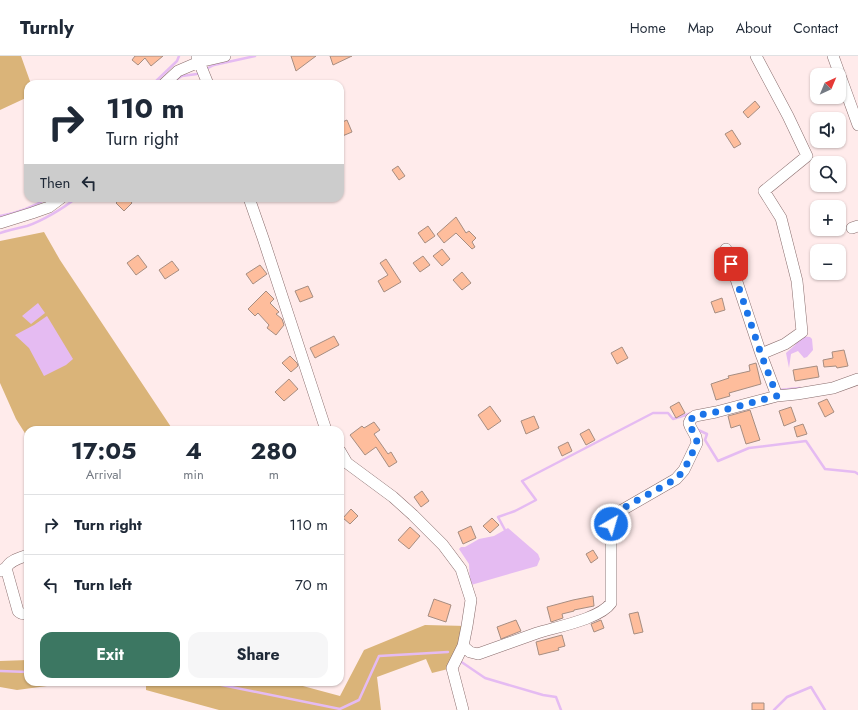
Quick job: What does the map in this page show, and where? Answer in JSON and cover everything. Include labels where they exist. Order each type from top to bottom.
[{"type":"street","points":[[168,80],[178,71],[198,59],[225,56]]},
{"type":"street","points":[[756,56],[788,116],[807,156],[764,191],[781,218],[797,281],[802,332],[785,344],[761,354]]},
{"type":"street","points":[[833,56],[858,125]]},
{"type":"street","points":[[198,59],[206,80]]},
{"type":"street","points":[[0,223],[49,207],[56,202]]},
{"type":"street","points":[[250,202],[325,426]]},
{"type":"street","points":[[726,249],[761,354],[777,396]]},
{"type":"street","points":[[462,646],[470,652],[478,654],[539,633],[577,622],[605,610],[611,603],[611,519],[616,512],[676,479],[684,470],[697,443],[696,437],[689,423],[693,417],[777,396],[833,388],[858,379]]},
{"type":"street","points":[[344,458],[347,463],[393,497],[413,515],[442,545],[461,568],[471,600],[462,646],[452,668],[463,710]]},
{"type":"street","points":[[24,557],[11,562],[3,570],[18,610],[24,615]]},
{"type":"shaded area","points":[[0,56],[21,56],[30,80],[24,80],[24,99],[0,110]]},
{"type":"shaded area","points":[[44,232],[60,260],[170,426],[24,426],[24,432],[16,419],[0,383],[0,241]]},
{"type":"shaded area","points":[[38,303],[45,313],[31,324],[22,316]]},
{"type":"shaded area","points":[[47,316],[73,359],[66,365],[44,376],[29,348],[15,335]]},
{"type":"shaded area","points":[[800,336],[810,337],[812,339],[813,350],[807,357],[804,358],[798,351],[791,354],[789,368],[786,353],[795,345]]},
{"type":"shaded area","points":[[508,528],[538,554],[540,559],[537,566],[471,585],[469,564],[459,549],[479,539],[494,536]]},
{"type":"shaded area","points":[[425,625],[467,626],[452,668],[432,673],[426,659],[377,677],[381,710],[219,710],[146,690],[146,686],[303,686],[340,696],[364,650]]},
{"type":"shaded area","points":[[24,660],[24,686],[47,686],[17,690],[0,687],[0,661]]},
{"type":"building","points":[[135,56],[163,56],[151,66],[145,58],[138,65],[132,60]]},
{"type":"building","points":[[291,56],[316,56],[296,71]]},
{"type":"building","points":[[330,56],[352,56],[333,65]]},
{"type":"building","points":[[755,101],[760,107],[748,118],[743,112]]},
{"type":"building","points":[[347,120],[352,132],[344,135],[344,121]]},
{"type":"building","points":[[732,130],[741,144],[734,148],[725,134]]},
{"type":"building","points":[[398,166],[405,176],[399,180],[392,170]]},
{"type":"building","points":[[131,202],[132,203],[124,211],[116,203]]},
{"type":"building","points":[[456,217],[466,233],[469,231],[476,238],[472,242],[475,247],[472,249],[456,233],[444,243],[437,234]]},
{"type":"building","points":[[428,226],[435,236],[425,243],[418,233]]},
{"type":"building","points":[[442,249],[450,259],[442,266],[433,256]]},
{"type":"building","points":[[138,255],[147,267],[136,275],[127,263]]},
{"type":"building","points":[[423,256],[430,265],[420,272],[413,263]]},
{"type":"building","points":[[386,259],[401,282],[384,292],[378,281],[388,275],[380,263]]},
{"type":"building","points":[[172,261],[179,270],[165,279],[159,270]]},
{"type":"building","points":[[260,265],[267,274],[253,284],[246,274]]},
{"type":"building","points":[[462,272],[471,283],[462,290],[453,280]]},
{"type":"building","points":[[308,286],[313,297],[300,302],[295,291]]},
{"type":"building","points":[[266,291],[274,299],[270,303],[279,312],[276,314],[282,319],[284,325],[276,335],[267,328],[269,325],[258,313],[255,316],[248,309]]},
{"type":"building","points":[[722,298],[725,310],[715,313],[711,302]]},
{"type":"building","points":[[334,336],[339,345],[315,358],[310,348]]},
{"type":"building","points":[[622,347],[628,358],[617,364],[611,353]]},
{"type":"building","points":[[844,350],[848,366],[837,368],[836,366],[824,367],[823,360],[833,358],[832,352]]},
{"type":"building","points":[[290,356],[298,366],[291,372],[282,363]]},
{"type":"building","points":[[756,363],[761,384],[729,393],[730,396],[716,400],[711,384],[729,378],[728,376],[750,371],[749,365]]},
{"type":"building","points":[[817,366],[819,377],[795,381],[793,370]]},
{"type":"building","points":[[289,379],[298,389],[284,401],[275,392]]},
{"type":"building","points":[[827,399],[834,412],[825,417],[818,403]]},
{"type":"building","points":[[679,402],[685,413],[676,418],[670,407]]},
{"type":"building","points":[[490,406],[501,421],[488,430],[478,415]]},
{"type":"building","points":[[791,407],[796,421],[784,426],[779,411]]},
{"type":"building","points":[[750,410],[760,440],[746,444],[740,425],[731,428],[728,416]]},
{"type":"building","points":[[534,416],[539,428],[526,434],[521,421]]},
{"type":"building","points":[[374,422],[380,430],[374,434],[388,454],[391,452],[397,462],[389,467],[376,447],[365,455],[350,435],[362,426],[364,428]]},
{"type":"building","points":[[803,424],[807,434],[797,437],[794,427]]},
{"type":"building","points":[[589,429],[595,440],[586,445],[580,434]]},
{"type":"building","points":[[568,442],[572,451],[562,456],[558,447]]},
{"type":"building","points":[[422,491],[429,501],[421,507],[414,497]]},
{"type":"building","points":[[351,509],[358,516],[350,524],[344,519]]},
{"type":"building","points":[[492,518],[499,525],[490,533],[483,526]]},
{"type":"building","points":[[471,526],[476,538],[463,544],[458,532]]},
{"type":"building","points":[[410,527],[420,536],[409,549],[398,540]]},
{"type":"building","points":[[593,550],[598,558],[591,563],[586,554]]},
{"type":"building","points":[[593,596],[594,606],[562,614],[563,618],[551,622],[547,607]]},
{"type":"building","points":[[434,599],[451,605],[446,622],[428,616]]},
{"type":"building","points":[[638,612],[643,632],[634,634],[629,614]]},
{"type":"building","points":[[516,620],[521,631],[501,639],[497,627]]},
{"type":"building","points":[[601,620],[604,628],[594,632],[591,624]]},
{"type":"building","points":[[562,635],[565,646],[558,648],[559,650],[539,655],[536,642]]},
{"type":"building","points":[[752,703],[764,703],[764,710],[752,710]]},
{"type":"waterway","points":[[157,80],[177,61],[179,56]]},
{"type":"waterway","points":[[206,69],[214,65],[255,56]]},
{"type":"waterway","points":[[176,80],[182,76],[197,74],[200,72]]},
{"type":"waterway","points":[[0,216],[25,209],[41,202]]},
{"type":"waterway","points":[[0,233],[27,226],[39,221],[70,202]]},
{"type":"waterway","points":[[779,390],[800,388]]},
{"type":"waterway","points":[[505,530],[498,517],[515,511],[536,500],[522,481],[653,413],[668,413],[673,419],[692,413]]},
{"type":"waterway","points":[[696,429],[707,434],[705,440],[718,461],[749,448],[806,441],[825,469],[855,472],[858,474]]},
{"type":"waterway","points":[[227,686],[340,709],[359,700],[379,656],[448,652]]},
{"type":"waterway","points":[[460,661],[485,678],[543,695],[556,697],[561,710]]},
{"type":"waterway","points":[[0,671],[24,672]]},
{"type":"waterway","points":[[774,710],[787,697],[811,687],[825,710]]},
{"type":"route","points":[[611,524],[611,519],[616,512],[676,479],[684,470],[697,443],[696,437],[689,423],[693,417],[777,396],[761,354],[731,264]]}]
